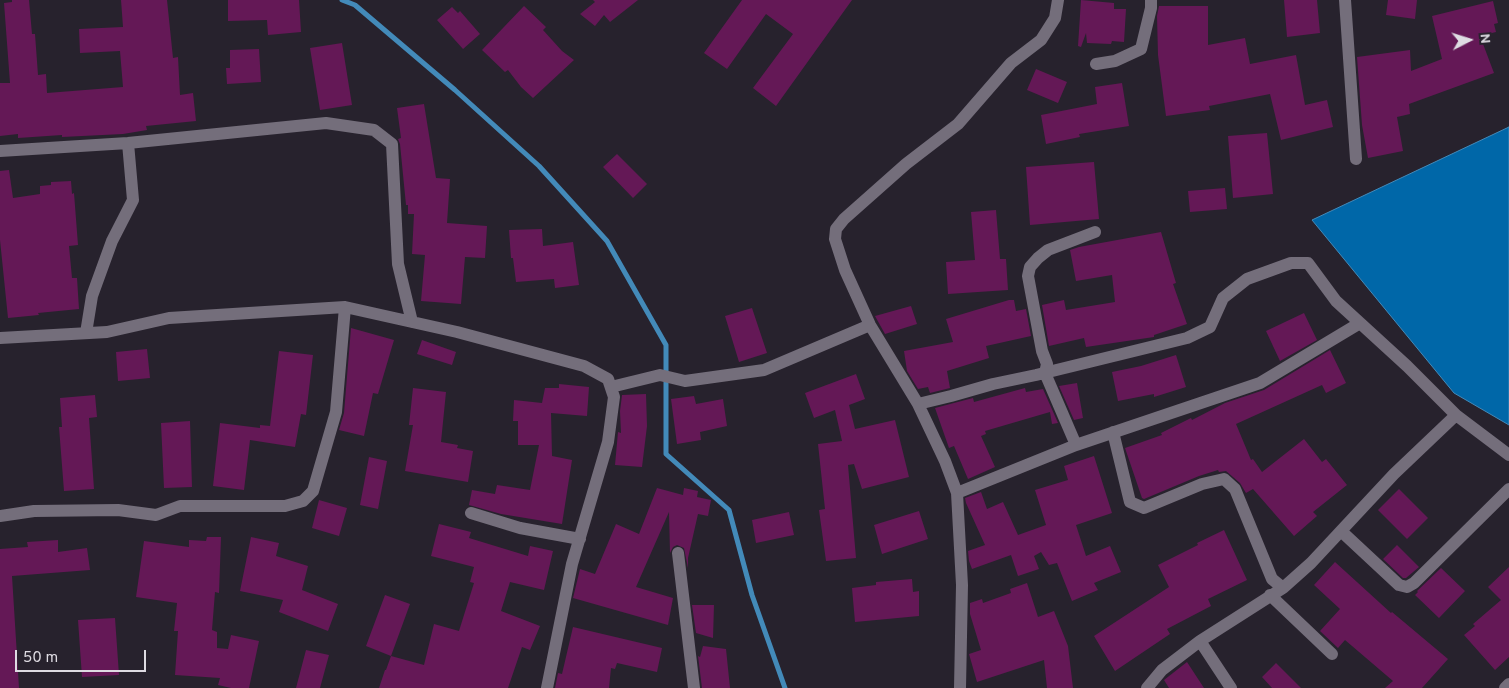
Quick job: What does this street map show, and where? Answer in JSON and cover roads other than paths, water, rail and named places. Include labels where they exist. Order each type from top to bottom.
[{"type":"street","points":[[960,688],[962,585],[957,494],[945,461],[918,404],[870,325],[845,270],[835,238],[836,229],[844,219],[906,164],[958,124],[1011,63],[1040,40],[1055,18],[1058,0]]},
{"type":"street","points":[[1096,64],[1115,61],[1142,49],[1152,8],[1151,0]]},
{"type":"street","points":[[1346,0],[1356,159]]},
{"type":"street","points":[[0,151],[128,144],[326,123],[374,130],[392,144],[398,264],[412,322]]},
{"type":"street","points":[[86,333],[92,296],[112,241],[133,200],[128,144]]},
{"type":"street","points":[[1076,445],[1045,373],[1047,364],[1042,351],[1028,276],[1030,267],[1048,250],[1095,232]]},
{"type":"street","points":[[918,404],[993,384],[1187,338],[1210,327],[1223,298],[1247,279],[1291,263],[1308,263],[1336,301],[1407,366],[1456,415],[1509,455]]},
{"type":"street","points":[[0,516],[34,510],[118,510],[156,515],[180,506],[285,506],[303,501],[313,491],[336,412],[345,307]]},
{"type":"street","points":[[0,338],[107,332],[169,318],[345,307],[457,332],[584,366],[608,379],[614,397],[608,442],[572,564],[547,688]]},
{"type":"street","points":[[957,494],[1076,445],[1260,383],[1360,323]]},
{"type":"street","points":[[611,387],[660,375],[685,381],[764,370],[870,325]]},
{"type":"street","points":[[1147,688],[1162,670],[1200,641],[1283,588],[1312,563],[1394,474],[1456,415]]},
{"type":"street","points":[[1113,432],[1130,502],[1144,508],[1202,484],[1224,479],[1235,489],[1272,579],[1283,588]]},
{"type":"street","points":[[1341,531],[1399,585],[1407,587],[1414,583],[1509,489]]},
{"type":"street","points":[[471,513],[520,528],[580,540]]},
{"type":"street","points":[[678,553],[694,688]]},
{"type":"street","points":[[1270,595],[1332,654]]},
{"type":"street","points":[[1200,641],[1231,688]]},
{"type":"street","points":[[1505,688],[1509,684]]},
{"type":"water","points":[[1509,127],[1509,425],[1454,393],[1312,220]]},
{"type":"waterway","points":[[342,0],[355,5],[455,90],[539,166],[607,241],[666,345],[666,454],[729,510],[752,595],[785,688]]}]
